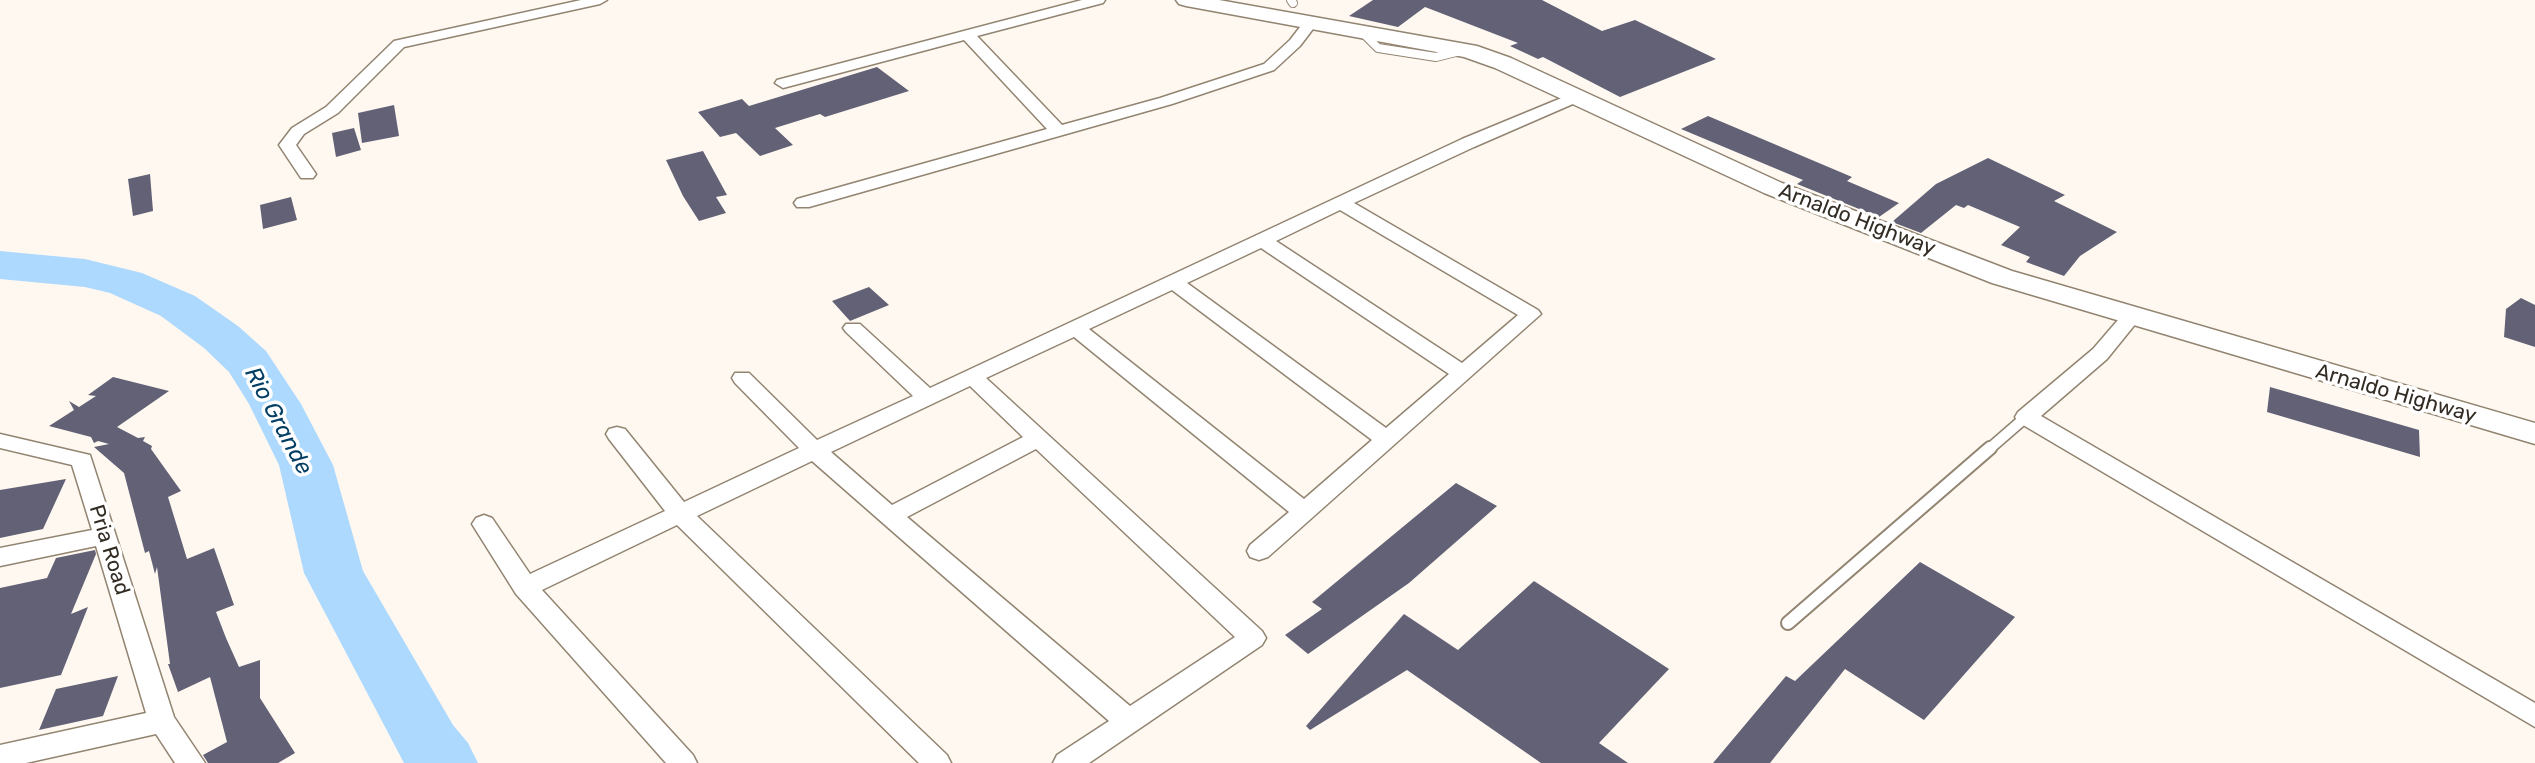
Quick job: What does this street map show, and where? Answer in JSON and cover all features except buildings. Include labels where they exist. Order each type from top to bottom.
[{"type":"main road","name":"Arnaldo Highway","points":[[1186,0],[1265,12],[1464,50],[1503,63],[1773,188],[2002,277],[2535,434]]},
{"type":"main road","points":[[1265,12],[1296,1]]},
{"type":"street","points":[[307,174],[287,145],[298,131],[332,110],[398,44],[600,0]]},
{"type":"street","points":[[783,83],[1097,0]]},
{"type":"street","points":[[803,203],[1166,101],[1269,67],[1295,43],[1312,21]]},
{"type":"street","points":[[967,34],[1058,131]]},
{"type":"street","points":[[525,587],[1468,143],[1576,97]]},
{"type":"street","points":[[1259,551],[1531,314],[1341,203]]},
{"type":"street","points":[[1262,240],[1463,374]]},
{"type":"street","points":[[1173,282],[1387,440]]},
{"type":"street","points":[[2131,317],[2100,354],[2026,417],[2535,716]]},
{"type":"street","points":[[853,328],[927,397]]},
{"type":"street","points":[[1074,328],[1304,512]]},
{"type":"street","points":[[971,377],[1253,638],[1067,763]]},
{"type":"street","points":[[742,378],[815,451],[1129,722]]},
{"type":"street","points":[[617,434],[680,514],[937,763]]},
{"type":"street","points":[[890,516],[1038,438]]},
{"type":"street","name":"Pria Road","points":[[0,441],[82,460],[162,720],[191,763]]},
{"type":"street","points":[[484,524],[525,587],[683,763]]},
{"type":"street","points":[[0,557],[104,536]]},
{"type":"street","points":[[0,757],[162,720]]},
{"type":"lane","points":[[1788,623],[2026,417]]},
{"type":"waterway","name":"Rio Grande","points":[[0,265],[85,273],[126,283],[178,306],[221,337],[248,362],[275,404],[306,465],[334,573],[429,745],[444,763]]}]
